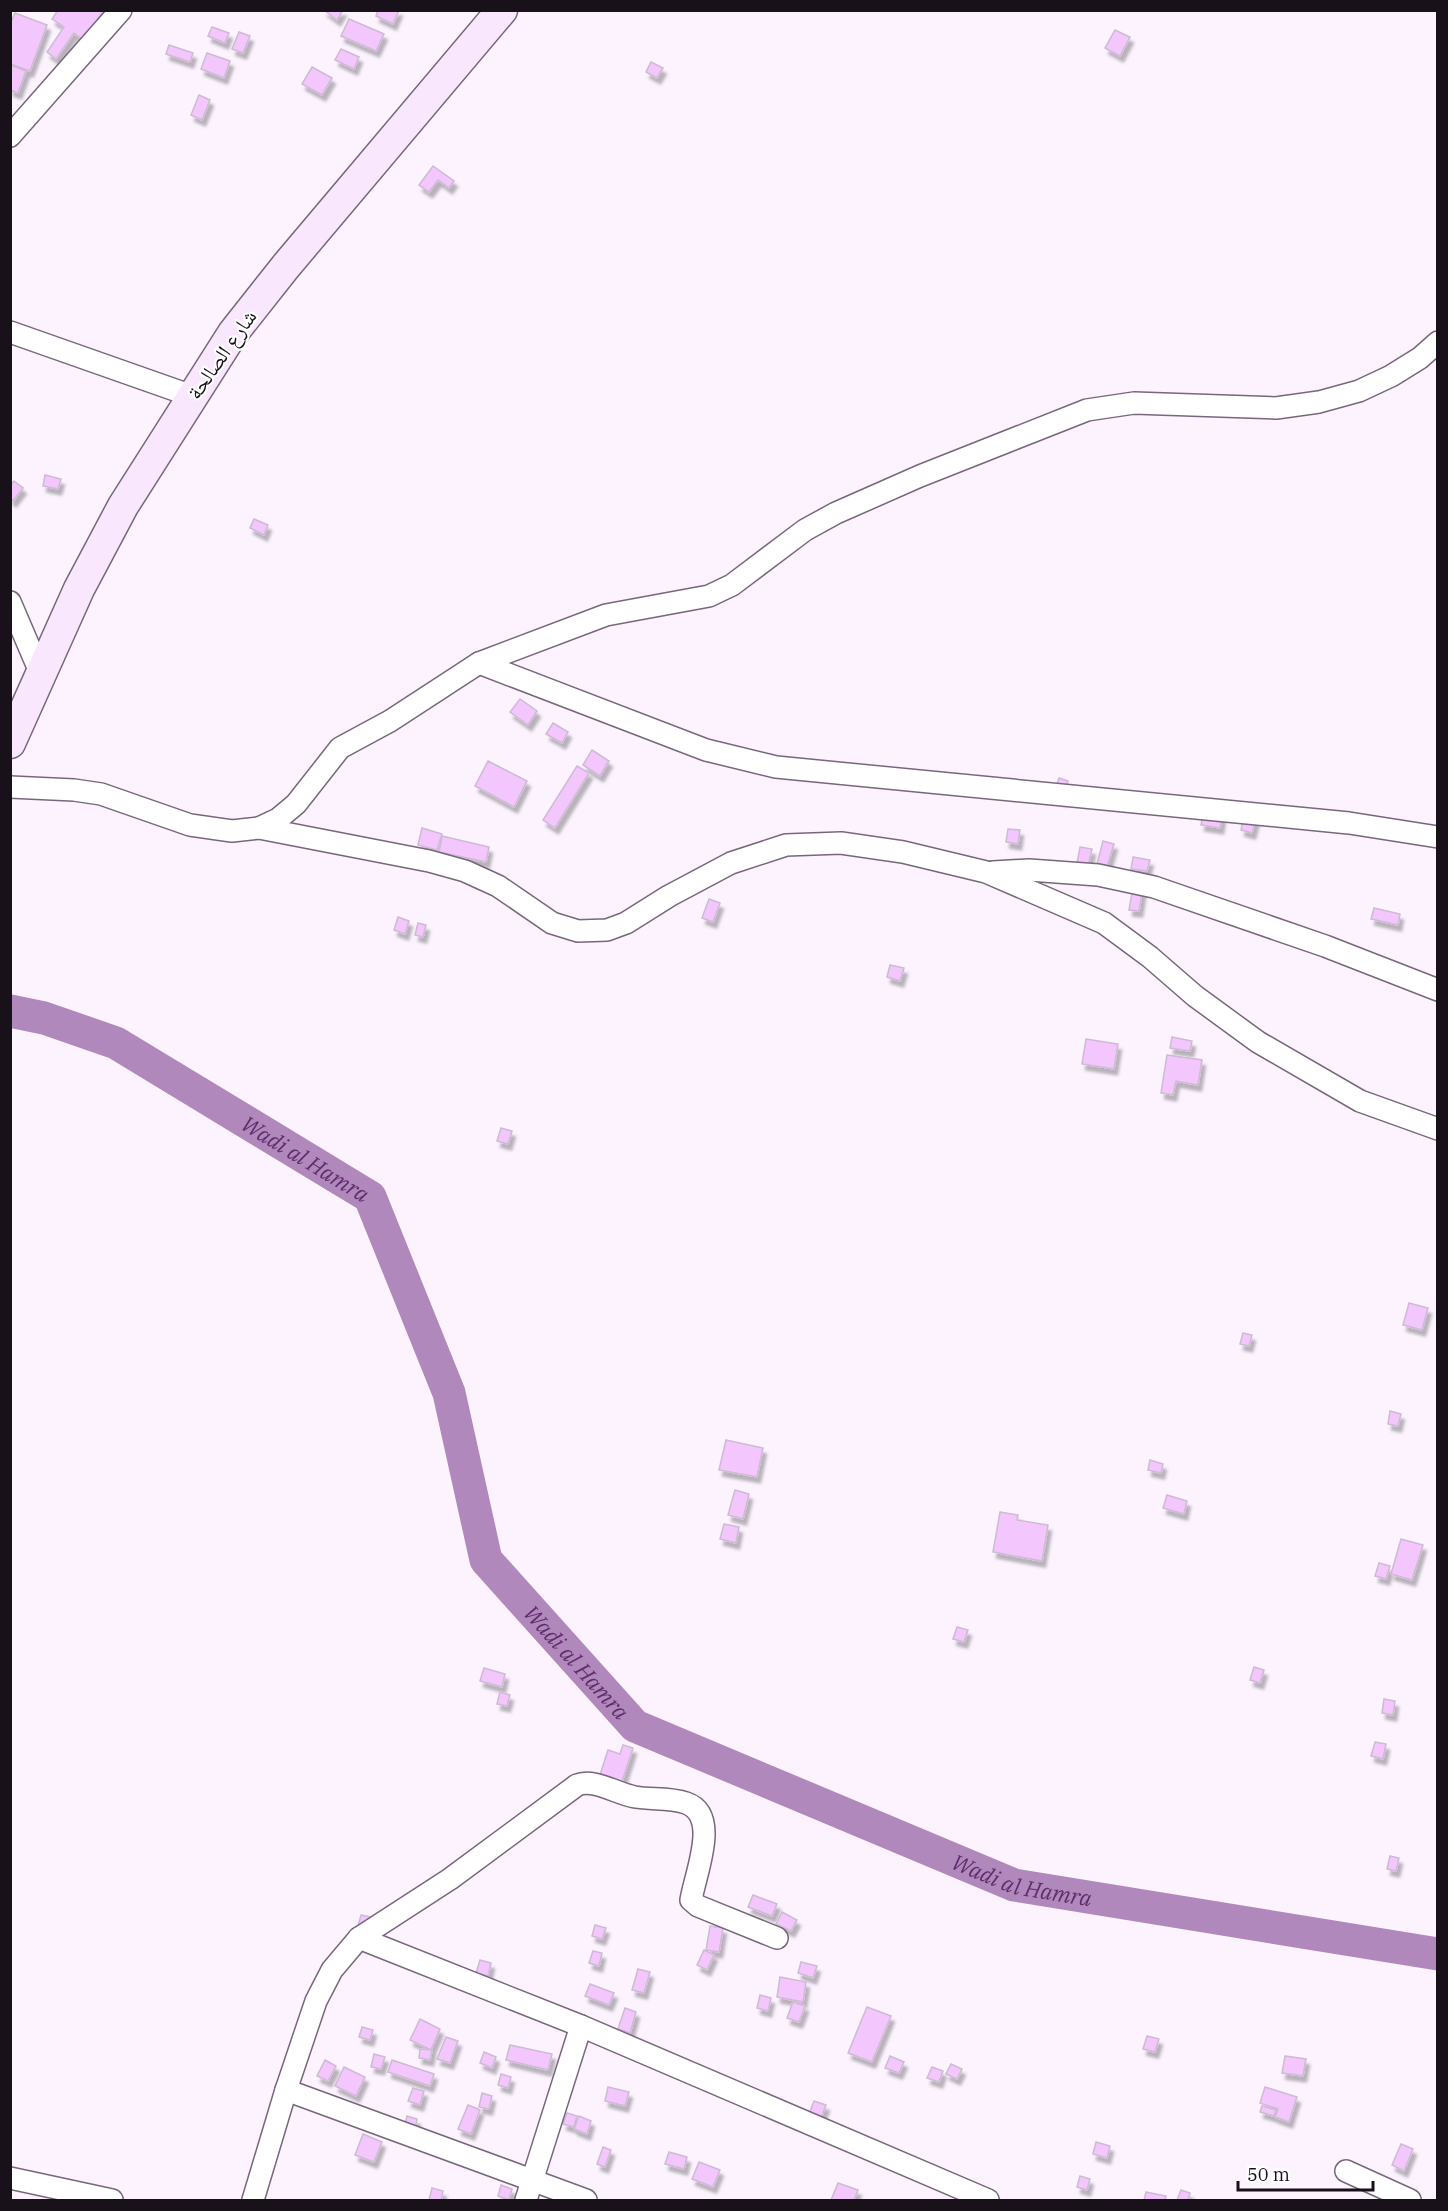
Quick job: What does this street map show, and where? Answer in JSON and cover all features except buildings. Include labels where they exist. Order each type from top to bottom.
[{"type":"main road","name":"شارع الصالحة","points":[[10,743],[79,589],[123,506],[233,333],[286,266],[502,10]]},
{"type":"street","points":[[10,136],[121,10]]},
{"type":"street","points":[[10,332],[192,396]]},
{"type":"street","points":[[259,828],[278,819],[296,804],[340,748],[390,721],[479,663],[606,615],[709,596],[732,585],[780,547],[836,513],[1087,410],[1134,403],[1276,408],[1319,402],[1359,391],[1391,376],[1420,358],[1437,342]]},
{"type":"street","points":[[12,607],[40,672]]},
{"type":"street","points":[[479,663],[706,750],[776,767],[1349,823],[1437,837]]},
{"type":"street","points":[[10,787],[74,790],[101,794],[190,825],[232,831],[259,828],[429,861],[465,871],[498,886],[552,923],[578,930],[607,930],[626,923],[669,896],[731,863],[786,845],[841,843],[903,852],[986,872],[1104,923],[1150,957],[1195,996],[1258,1042],[1360,1101],[1437,1130]]},
{"type":"street","points":[[986,872],[1029,870],[1098,875],[1154,887],[1325,946],[1437,990]]},
{"type":"street","points":[[253,2200],[286,2090],[324,1982],[359,1938],[450,1879],[584,1782],[634,1797],[661,1798],[694,1807],[701,1815],[704,1837],[692,1900],[698,1906],[777,1938]]},
{"type":"street","points":[[359,1938],[581,2026],[988,2200]]},
{"type":"street","points":[[529,2191],[581,2026]]},
{"type":"street","points":[[286,2090],[529,2191],[586,2200]]},
{"type":"street","points":[[1346,2171],[1410,2200]]},
{"type":"street","points":[[10,2178],[112,2200]]},
{"type":"waterway","name":"Wadi al Hamra","points":[[10,1011],[44,1018],[116,1043],[370,1197],[449,1393],[486,1560],[635,1726],[1014,1885],[1438,1954]]}]
